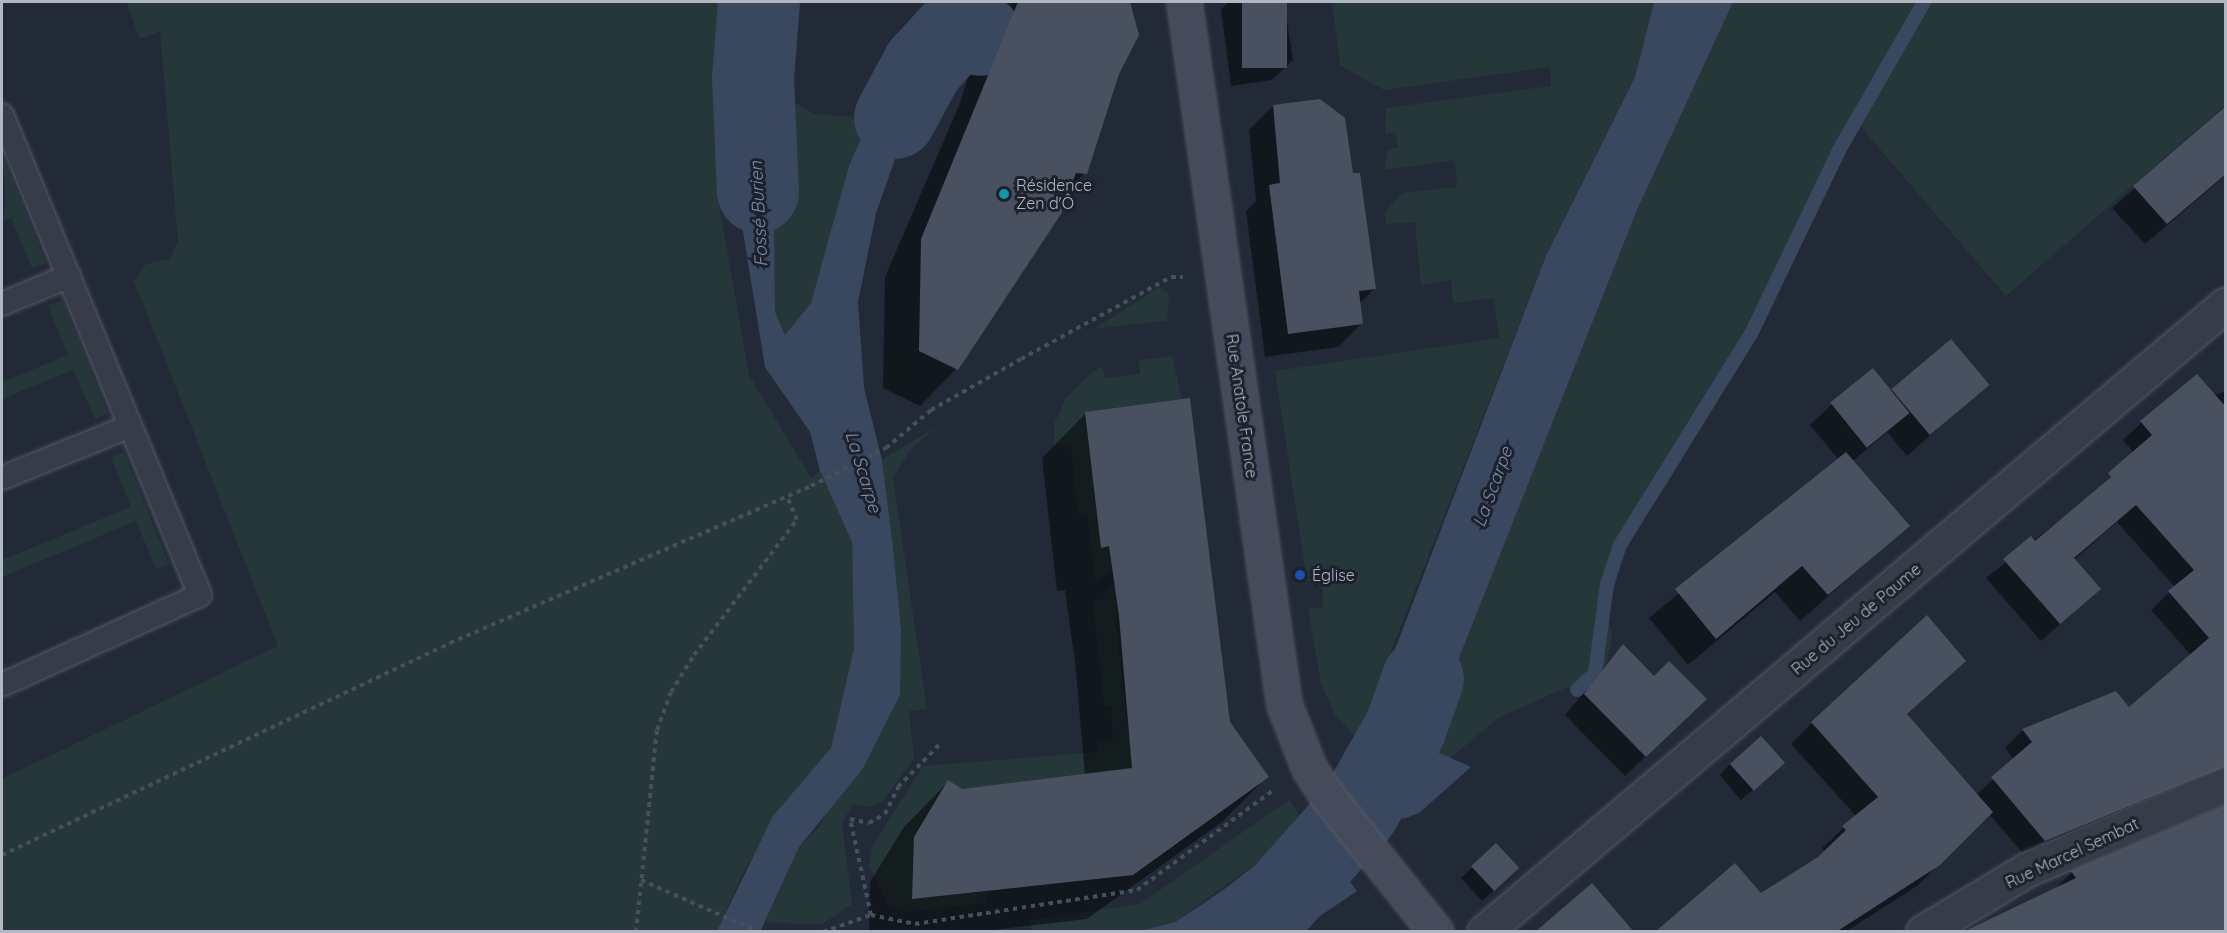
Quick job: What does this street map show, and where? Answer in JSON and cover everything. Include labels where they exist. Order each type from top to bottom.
[{"type":"main road","name":"Rue Anatole France","points":[[1185,6],[1225,273],[1284,704],[1317,781],[1436,932]]},
{"type":"street","name":"Rue du Jeu de Paume","points":[[1485,932],[2226,304]]},
{"type":"street","name":"Rue Marcel Sembat","points":[[1923,932],[2028,869],[2226,784]]},
{"type":"lane","points":[[2,685],[200,595],[3,121]]},
{"type":"lane","points":[[2,304],[69,276]]},
{"type":"lane","points":[[2,478],[130,426]]},
{"type":"path","points":[[2,855],[450,643],[787,496],[886,447],[931,410],[1171,277],[1225,273]]},
{"type":"path","points":[[636,932],[648,784],[671,692],[797,520],[787,496]]},
{"type":"path","points":[[871,915],[850,819],[870,823],[885,814],[898,787],[941,743]]},
{"type":"path","points":[[823,932],[871,915],[915,924],[1137,890],[1317,781]]},
{"type":"path","points":[[641,880],[723,912],[759,932]]},
{"type":"shaded area","points":[[126,2],[735,2],[733,72],[741,133],[737,195],[718,199],[749,375],[811,478],[820,471],[852,542],[854,648],[831,748],[747,865],[717,931],[2,932],[2,779],[278,646],[134,281],[146,264],[170,259],[178,241],[160,31],[140,39]]},
{"type":"shaded area","points":[[1332,2],[1654,2],[1635,77],[1546,256],[1379,682],[1361,743],[1335,715],[1321,684],[1308,609],[1323,607],[1322,581],[1307,581],[1275,371],[1499,338],[1494,298],[1453,303],[1451,280],[1421,285],[1415,222],[1386,224],[1385,213],[1402,193],[1457,187],[1455,160],[1384,170],[1388,150],[1398,147],[1395,133],[1385,134],[1386,108],[1551,86],[1550,67],[1384,90],[1340,65]]},
{"type":"shaded area","points":[[1733,2],[2225,2],[2225,105],[2006,296],[1860,126],[1751,342],[1668,483],[1627,539],[1608,613],[1612,639],[1603,676],[1584,694],[1567,687],[1498,718],[1449,759],[1424,746],[1637,210]]},
{"type":"shaded area","points":[[753,78],[814,114],[867,118],[811,303],[785,335],[775,313],[774,202]]},
{"type":"shaded area","points":[[2,154],[46,263],[32,268],[11,217],[2,221],[6,204]]},
{"type":"shaded area","points":[[1159,287],[1169,294],[1167,321],[1096,328]]},
{"type":"shaded area","points":[[62,300],[108,413],[95,419],[73,370],[2,399],[2,382],[68,355],[48,305]]},
{"type":"shaded area","points":[[1172,356],[1182,399],[1085,412],[1101,547],[1110,546],[1112,571],[1096,582],[1087,513],[1078,513],[1071,444],[1054,446],[1054,424],[1066,398],[1090,374],[1103,366],[1105,378],[1140,374],[1139,360]]},
{"type":"shaded area","points":[[936,427],[910,450],[893,478],[927,709],[909,711],[914,759],[883,801],[871,807],[853,804],[842,823],[852,904],[821,925],[765,922],[799,847],[820,826],[901,630],[882,460]]},
{"type":"shaded area","points":[[124,452],[169,565],[156,569],[136,521],[2,577],[2,560],[131,507],[111,457]]},
{"type":"shaded area","points":[[1126,584],[1131,615],[1115,617],[1127,724],[1143,725],[1149,761],[1103,793],[1100,772],[962,789],[948,781],[918,831],[912,899],[990,891],[985,903],[907,912],[888,904],[869,866],[872,847],[923,766],[1098,752],[1098,742],[1113,740],[1111,706],[1104,706],[1093,601],[1102,599],[1112,585]]},
{"type":"shaded area","points":[[1289,800],[1303,820],[1285,842],[1175,922],[1140,931],[1032,932],[1030,920],[1140,904]]},
{"type":"water","points":[[735,2],[759,2],[753,78],[774,202],[775,312],[785,335],[811,303],[849,166],[893,66],[927,20],[950,5],[970,16],[941,76],[915,103],[876,213],[858,302],[864,388],[882,460],[893,548],[901,630],[900,695],[862,770],[799,847],[760,932],[717,931],[773,816],[831,748],[854,648],[852,542],[820,471],[810,432],[765,367],[737,195],[741,133],[733,72]]},
{"type":"water","points":[[1654,2],[1733,2],[1637,210],[1424,746],[1471,767],[1419,813],[1403,819],[1354,756],[1546,256],[1635,77]]},
{"type":"water","points":[[1303,820],[1357,891],[1298,931],[1140,931],[1175,922],[1218,894],[1285,842]]},
{"type":"building","name":"Résidence Zen d'Ô","points":[[1018,2],[1130,2],[1139,35],[1119,74],[1087,174],[1076,173],[1061,214],[958,370],[919,351],[921,239]]},
{"type":"building","points":[[1242,2],[1287,2],[1287,68],[1242,68]]},
{"type":"building","points":[[1320,99],[1345,118],[1353,173],[1360,173],[1376,289],[1359,291],[1363,324],[1288,334],[1269,185],[1280,183],[1273,105]]},
{"type":"building","points":[[2226,106],[2226,174],[2167,224],[2133,186]]},
{"type":"building","points":[[1951,339],[1990,385],[1930,435],[1891,389]]},
{"type":"building","points":[[1873,368],[1910,413],[1867,448],[1830,403]]},
{"type":"building","points":[[2197,374],[2226,407],[2226,766],[2045,841],[1991,777],[2032,742],[2022,729],[2116,691],[2129,707],[2209,638],[2168,591],[2194,570],[2136,505],[2074,558],[2101,589],[2060,624],[2003,559],[2031,536],[2035,541],[2111,477],[2108,473],[2152,435],[2140,421]]},
{"type":"building","points":[[1190,398],[1230,722],[1269,777],[1133,875],[912,899],[914,837],[948,780],[962,789],[1132,768],[1119,616],[1109,546],[1101,548],[1085,412]]},
{"type":"building","points":[[1846,452],[1910,526],[1828,595],[1802,566],[1716,639],[1675,589]]},
{"type":"building","points":[[1927,615],[1966,661],[1907,714],[1993,812],[1940,865],[1836,932],[1655,932],[1735,863],[1761,893],[1818,857],[1846,830],[1842,826],[1878,797],[1811,722]]},
{"type":"building","points":[[1623,644],[1654,676],[1669,661],[1707,699],[1646,757],[1584,694]]},
{"type":"building","points":[[1761,736],[1785,763],[1754,791],[1730,764]]},
{"type":"building","points":[[2226,805],[2226,932],[1963,932],[2076,878],[2071,871]]},
{"type":"building","points":[[1496,843],[1519,868],[1494,891],[1471,866]]},
{"type":"building","points":[[1592,883],[1634,932],[1535,932]]},
{"type":"waterway","name":"Fossé Burien","points":[[758,192],[753,78],[759,2]]},
{"type":"waterway","points":[[1577,690],[1595,673],[1607,584],[1620,545],[1751,334],[1839,150],[1924,2]]},
{"type":"waterway","name":"La Scarpe","points":[[895,118],[923,66],[956,30],[981,35]]},
{"type":"waterway","name":"La Scarpe","points":[[1234,932],[1272,908],[1359,810],[1405,729],[1423,679]]},
{"type":"place","name":"Résidence Zen d'Ô","points":[[1004,194]]},
{"type":"place","name":"Église","points":[[1300,575]]}]
